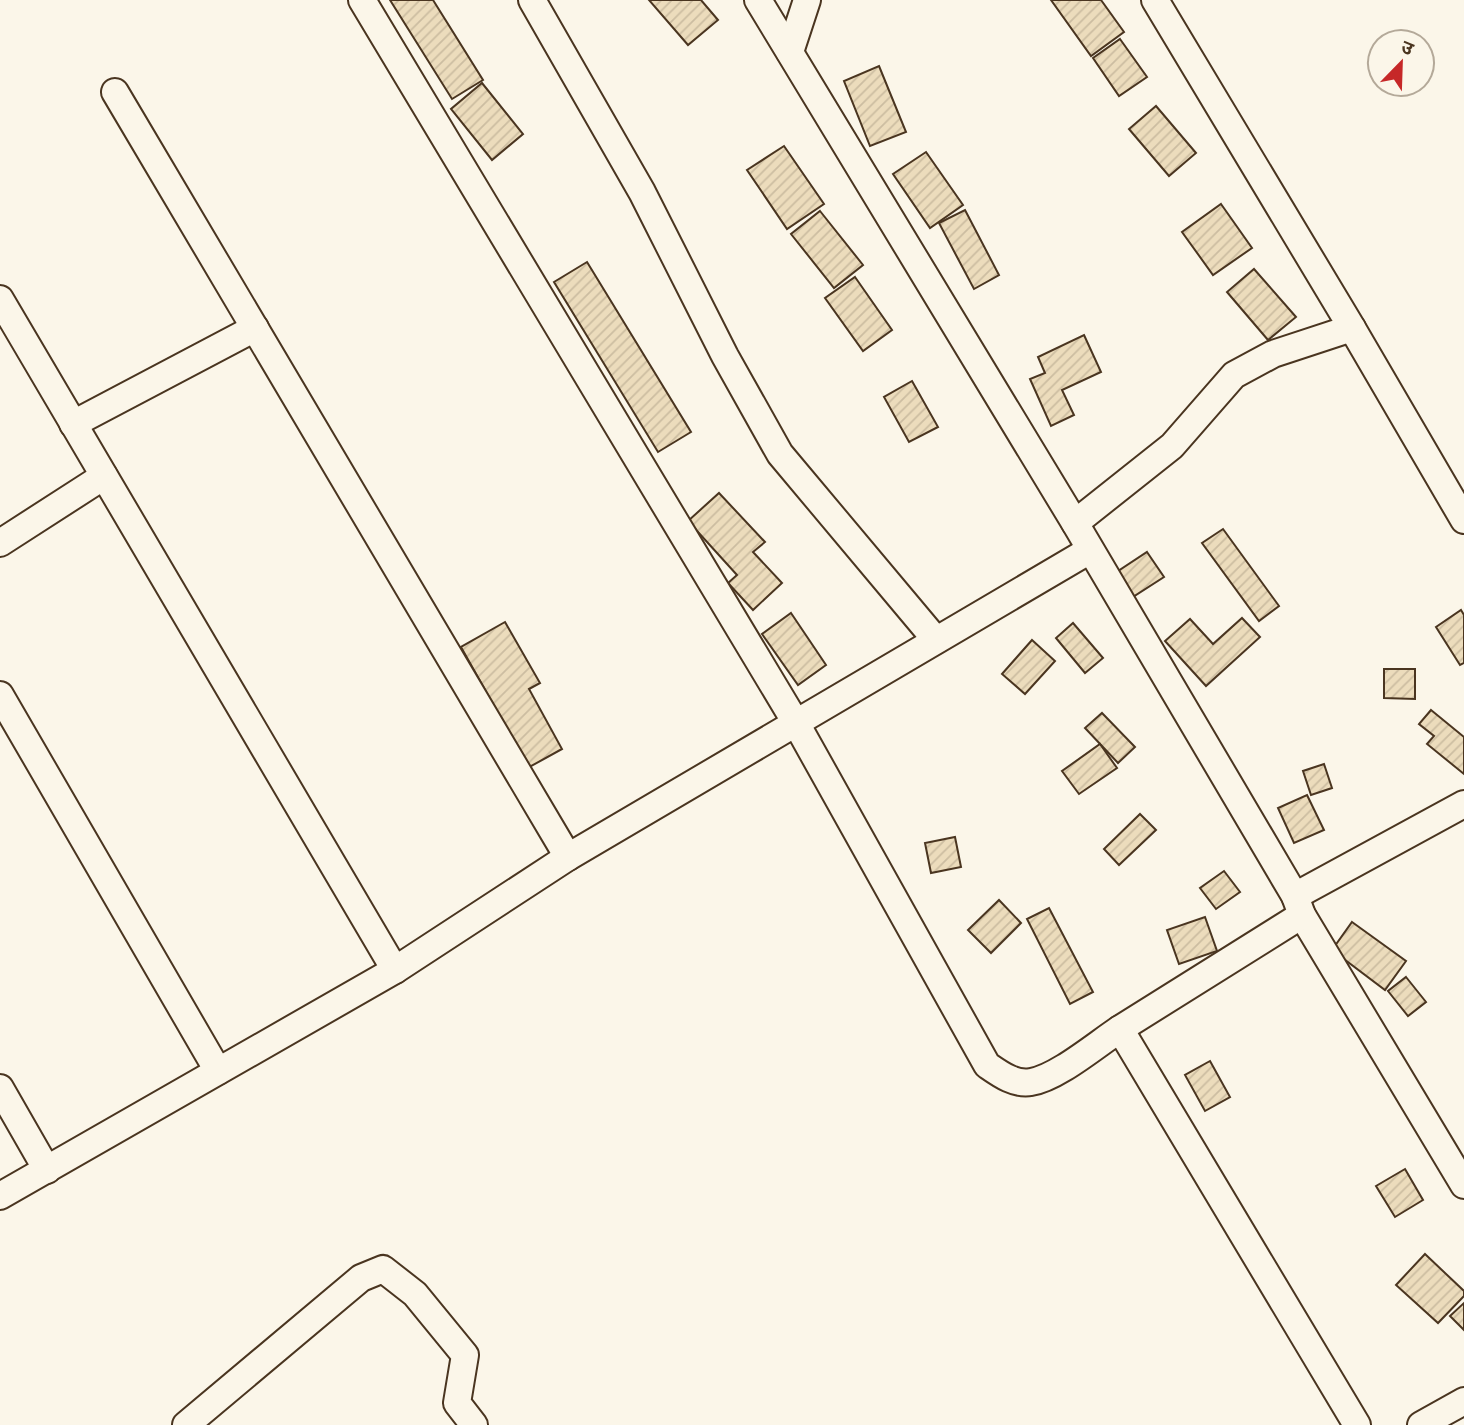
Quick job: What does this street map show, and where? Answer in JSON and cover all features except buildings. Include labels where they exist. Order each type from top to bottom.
[{"type":"street","points":[[362,0],[796,723],[987,1065],[1016,1081],[1030,1083],[1045,1078],[1298,906],[1464,804]]},
{"type":"street","points":[[532,0],[642,192],[725,356],[780,454],[936,640]]},
{"type":"street","points":[[758,0],[1075,523],[1464,1185]]},
{"type":"street","points":[[790,52],[807,0]]},
{"type":"street","points":[[1155,0],[1464,520]]},
{"type":"street","points":[[114,92],[568,856]]},
{"type":"street","points":[[0,299],[395,970]]},
{"type":"street","points":[[73,424],[255,328]]},
{"type":"street","points":[[1075,523],[1172,446],[1234,375],[1273,354],[1352,328]]},
{"type":"street","points":[[0,542],[104,476]]},
{"type":"street","points":[[0,1196],[395,970],[568,856],[1090,550]]},
{"type":"street","points":[[0,695],[218,1071]]},
{"type":"street","points":[[1120,1029],[1357,1425]]},
{"type":"street","points":[[0,1088],[47,1170]]},
{"type":"street","points":[[186,1425],[361,1278],[383,1269],[415,1294],[465,1355],[457,1403],[474,1425]]},
{"type":"street","points":[[1421,1425],[1464,1401]]}]
